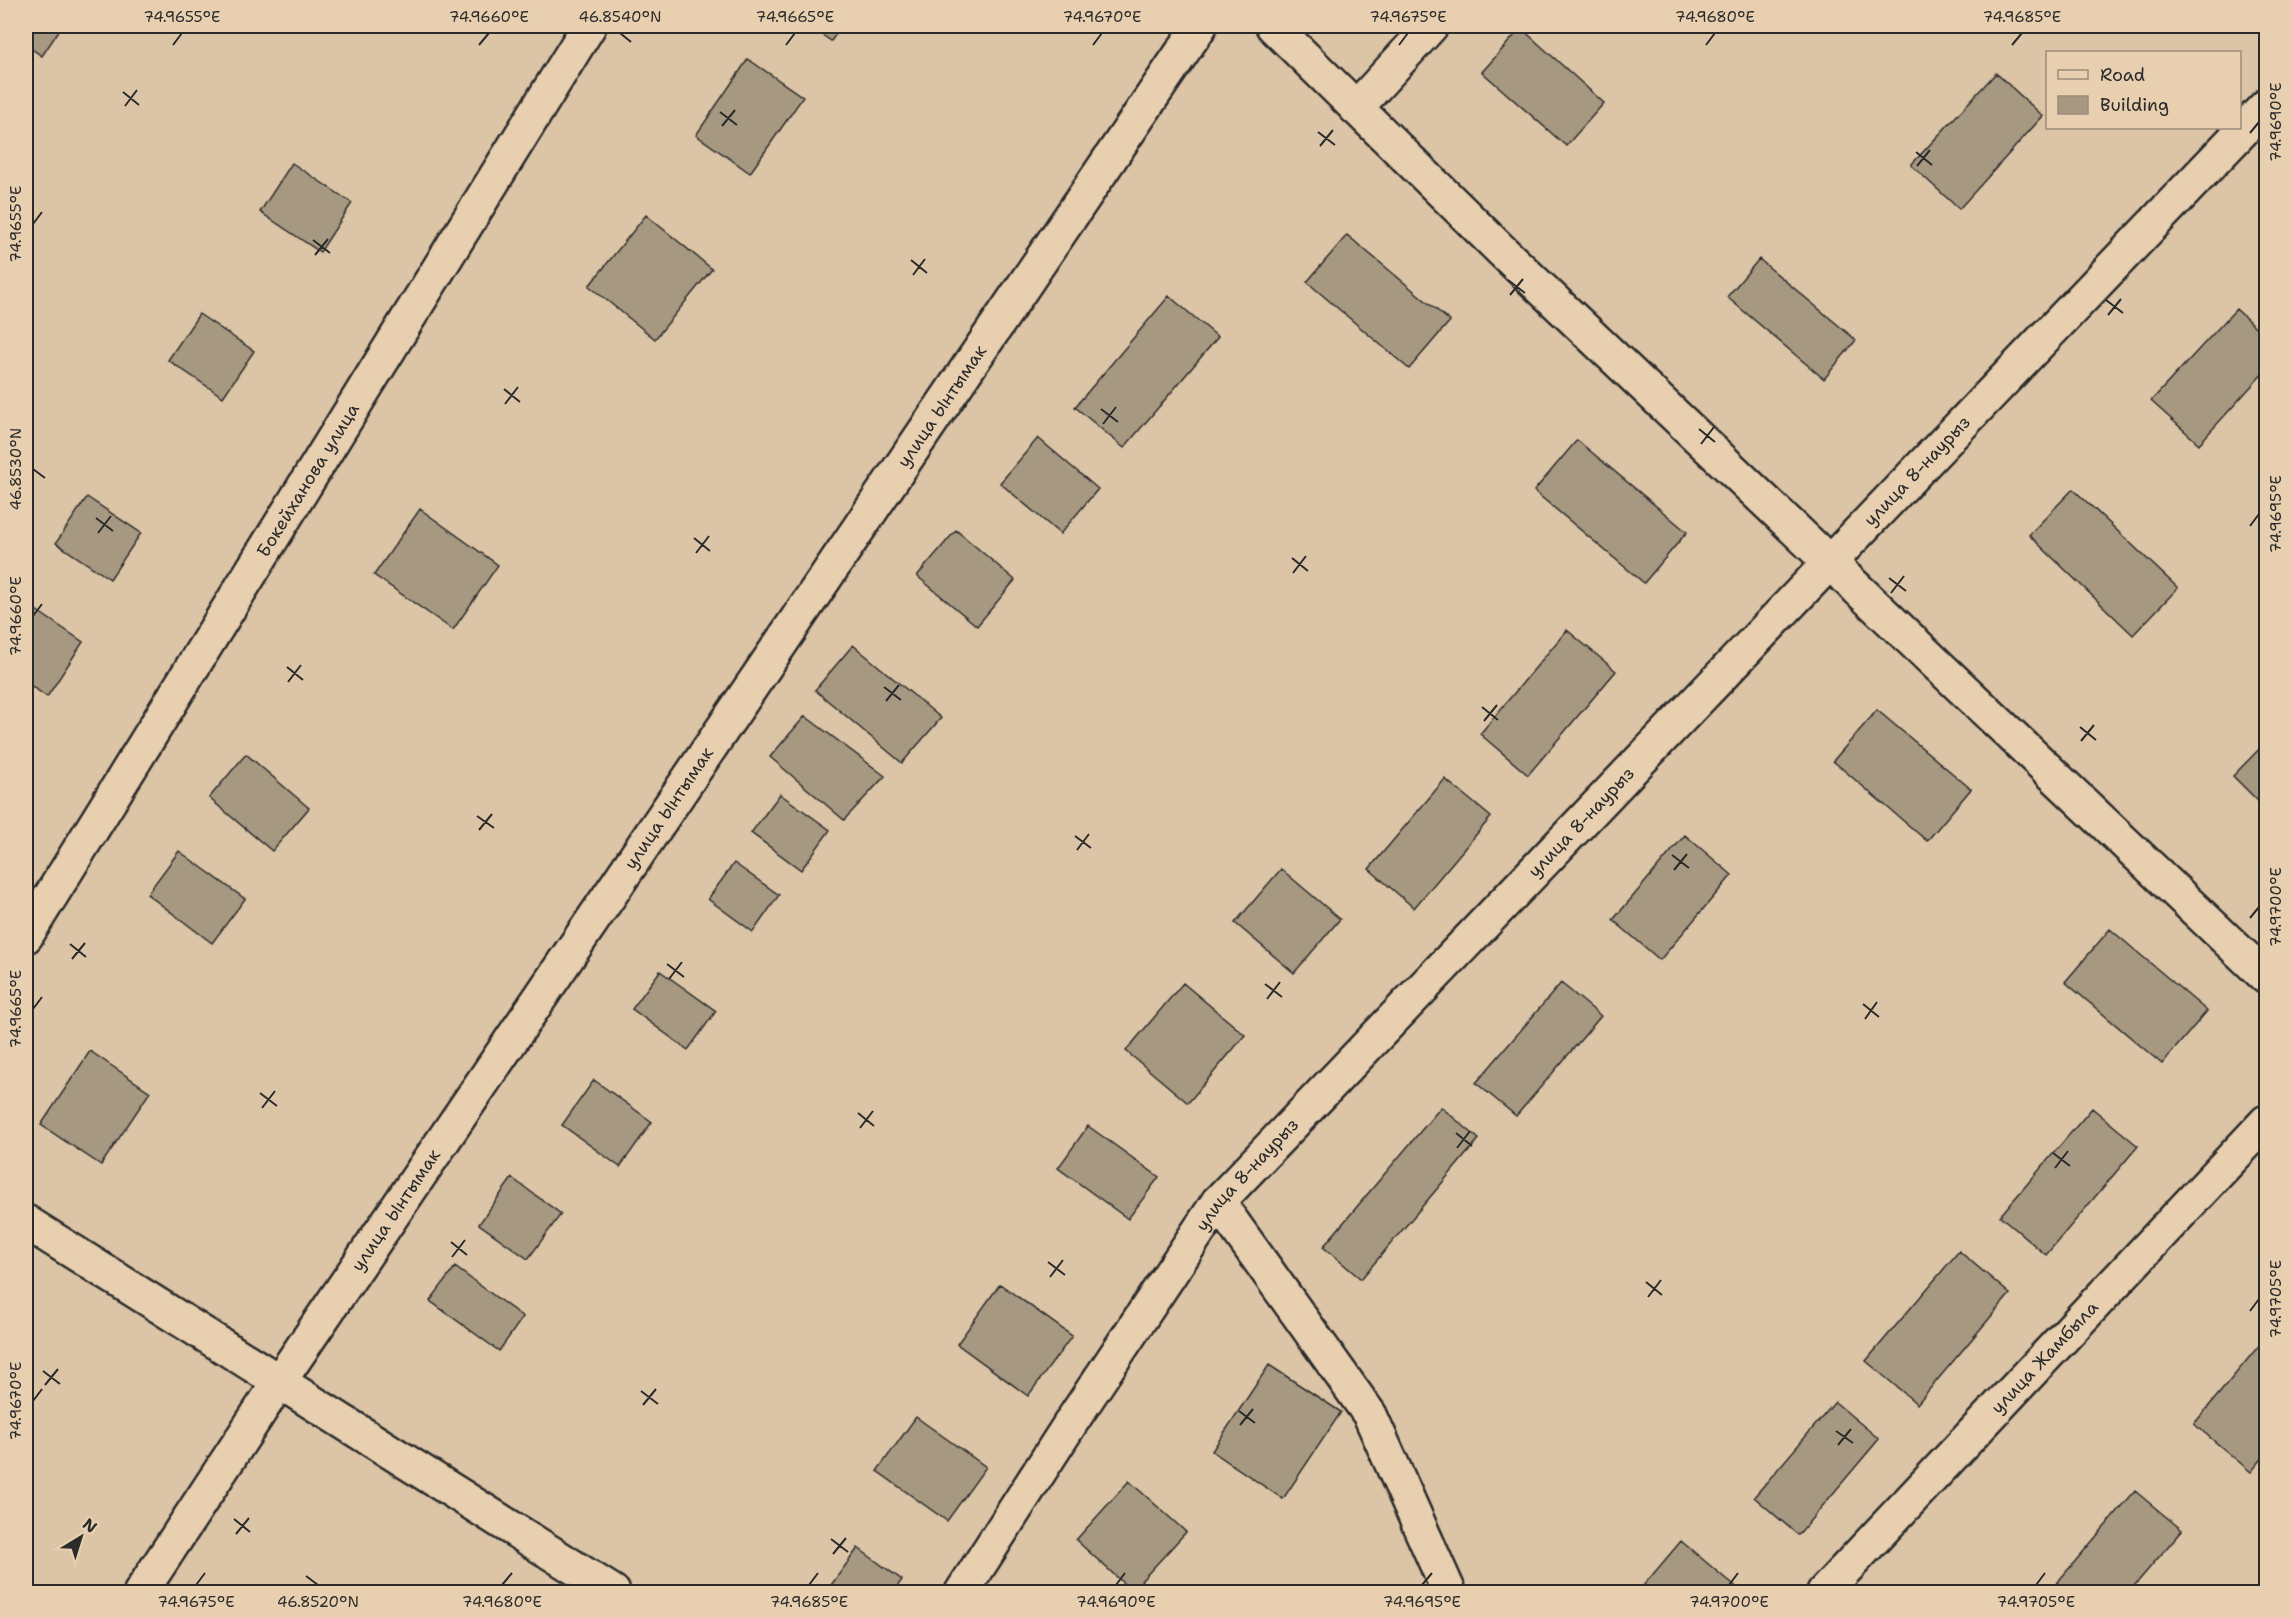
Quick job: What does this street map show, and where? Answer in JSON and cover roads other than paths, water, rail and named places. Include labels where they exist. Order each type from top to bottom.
[{"type":"street","name":"Бокейханова улица","points":[[26,936],[589,26]]},
{"type":"street","name":"улица Ынтымак","points":[[141,1593],[279,1382],[1200,26]]},
{"type":"street","points":[[1273,26],[1502,251],[2266,977]]},
{"type":"street","points":[[1356,108],[1431,26]]},
{"type":"street","name":"улица 8-наурыз","points":[[962,1593],[1072,1421],[1218,1203],[2266,106]]},
{"type":"street","name":"улица Жамбыла","points":[[1824,1593],[2266,1122]]},
{"type":"street","points":[[1218,1203],[1370,1415],[1449,1593]]},
{"type":"street","points":[[26,1222],[613,1593]]}]
